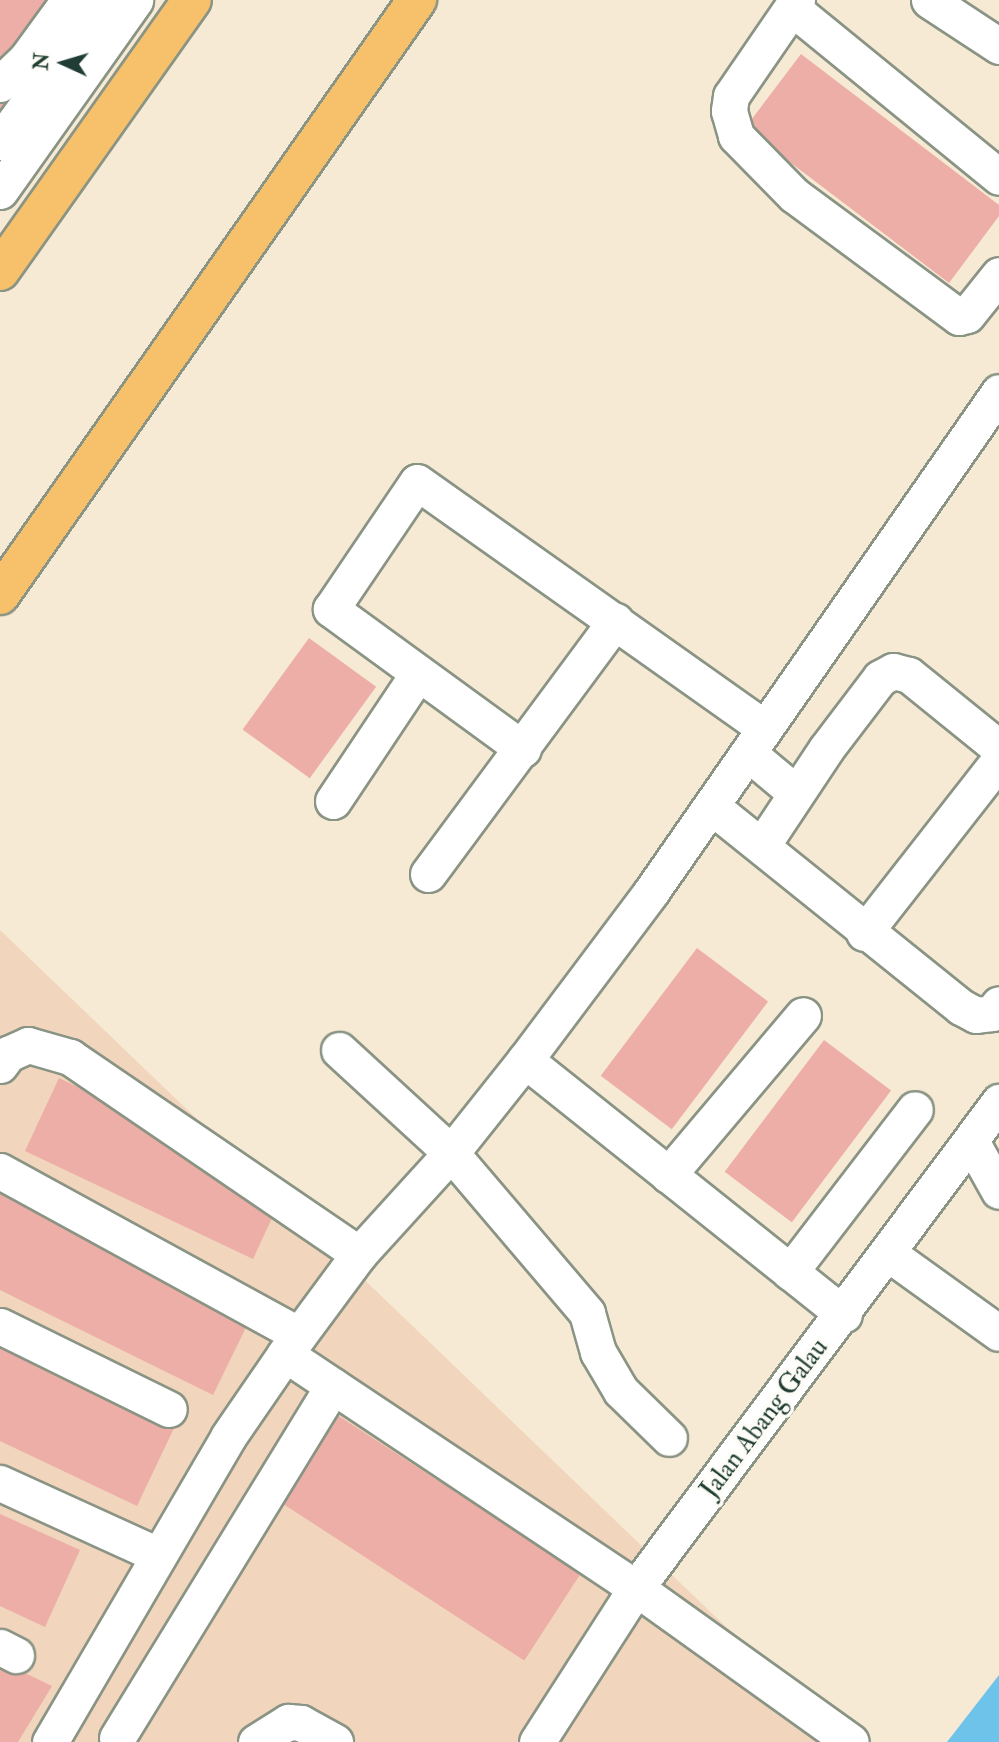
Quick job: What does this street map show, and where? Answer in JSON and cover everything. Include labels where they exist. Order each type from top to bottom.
[{"type":"main road","points":[[0,271],[192,0]]},
{"type":"main road","points":[[0,595],[417,0]]},
{"type":"street","points":[[0,84],[13,50],[68,0]]},
{"type":"street","points":[[0,142],[103,0]]},
{"type":"street","points":[[0,191],[135,0]]},
{"type":"street","points":[[929,0],[999,46]]},
{"type":"street","points":[[999,177],[794,4],[731,96],[732,124],[743,145],[794,195],[959,317],[967,315],[999,275]]},
{"type":"street","points":[[50,1742],[158,1555],[292,1345],[359,1254],[451,1153],[526,1060],[711,806],[999,392]]},
{"type":"street","points":[[523,749],[417,675],[331,610],[417,482],[615,621],[756,741],[796,793]]},
{"type":"street","points":[[428,874],[615,621]]},
{"type":"street","points":[[762,844],[880,678],[893,671],[909,675],[999,748]]},
{"type":"street","points":[[333,801],[417,675]]},
{"type":"street","points":[[864,933],[999,760]]},
{"type":"street","points":[[711,806],[762,844],[864,933],[961,1007],[976,1015],[992,1013],[999,1004]]},
{"type":"street","points":[[668,1175],[803,1015]]},
{"type":"street","points":[[6,1049],[41,1046],[70,1057],[359,1254]]},
{"type":"street","points":[[339,1049],[451,1153],[587,1313],[598,1352],[621,1391],[669,1438]]},
{"type":"street","points":[[526,1060],[844,1315]]},
{"type":"street","name":"Jalan Abang Galau","points":[[551,1737],[636,1588],[844,1315],[999,1102]]},
{"type":"street","points":[[790,1272],[915,1109]]},
{"type":"street","points":[[971,1140],[999,1191]]},
{"type":"street","points":[[0,1171],[292,1345],[333,1386],[636,1588],[851,1742]]},
{"type":"street","points":[[889,1254],[999,1333]]},
{"type":"street","points":[[0,1326],[169,1409]]},
{"type":"street","points":[[69,1708],[120,1740],[333,1386]]},
{"type":"street","points":[[0,1483],[158,1555]]},
{"type":"street","points":[[256,1742],[288,1722],[301,1723],[335,1742]]},
{"type":"shaded area","points":[[0,930],[846,1742],[0,1742]]},
{"type":"water","points":[[999,1675],[999,1742],[947,1742]]},
{"type":"building","points":[[0,0],[123,0],[0,159]]},
{"type":"building","points":[[801,54],[999,205],[999,216],[949,283],[745,128]]},
{"type":"building","points":[[309,638],[376,687],[310,778],[243,729]]},
{"type":"building","points":[[697,948],[768,1002],[672,1129],[601,1076]]},
{"type":"building","points":[[824,1040],[891,1091],[792,1222],[725,1172]]},
{"type":"building","points":[[59,1078],[187,1139],[273,1216],[253,1259],[25,1151]]},
{"type":"building","points":[[0,1192],[252,1315],[213,1395],[0,1290]]},
{"type":"building","points":[[0,1342],[175,1426],[137,1506],[0,1441]]},
{"type":"building","points":[[331,1411],[581,1573],[524,1661],[274,1498]]},
{"type":"building","points":[[0,1514],[80,1550],[45,1627],[0,1606]]},
{"type":"building","points":[[0,1661],[52,1686],[18,1742],[0,1742]]}]
